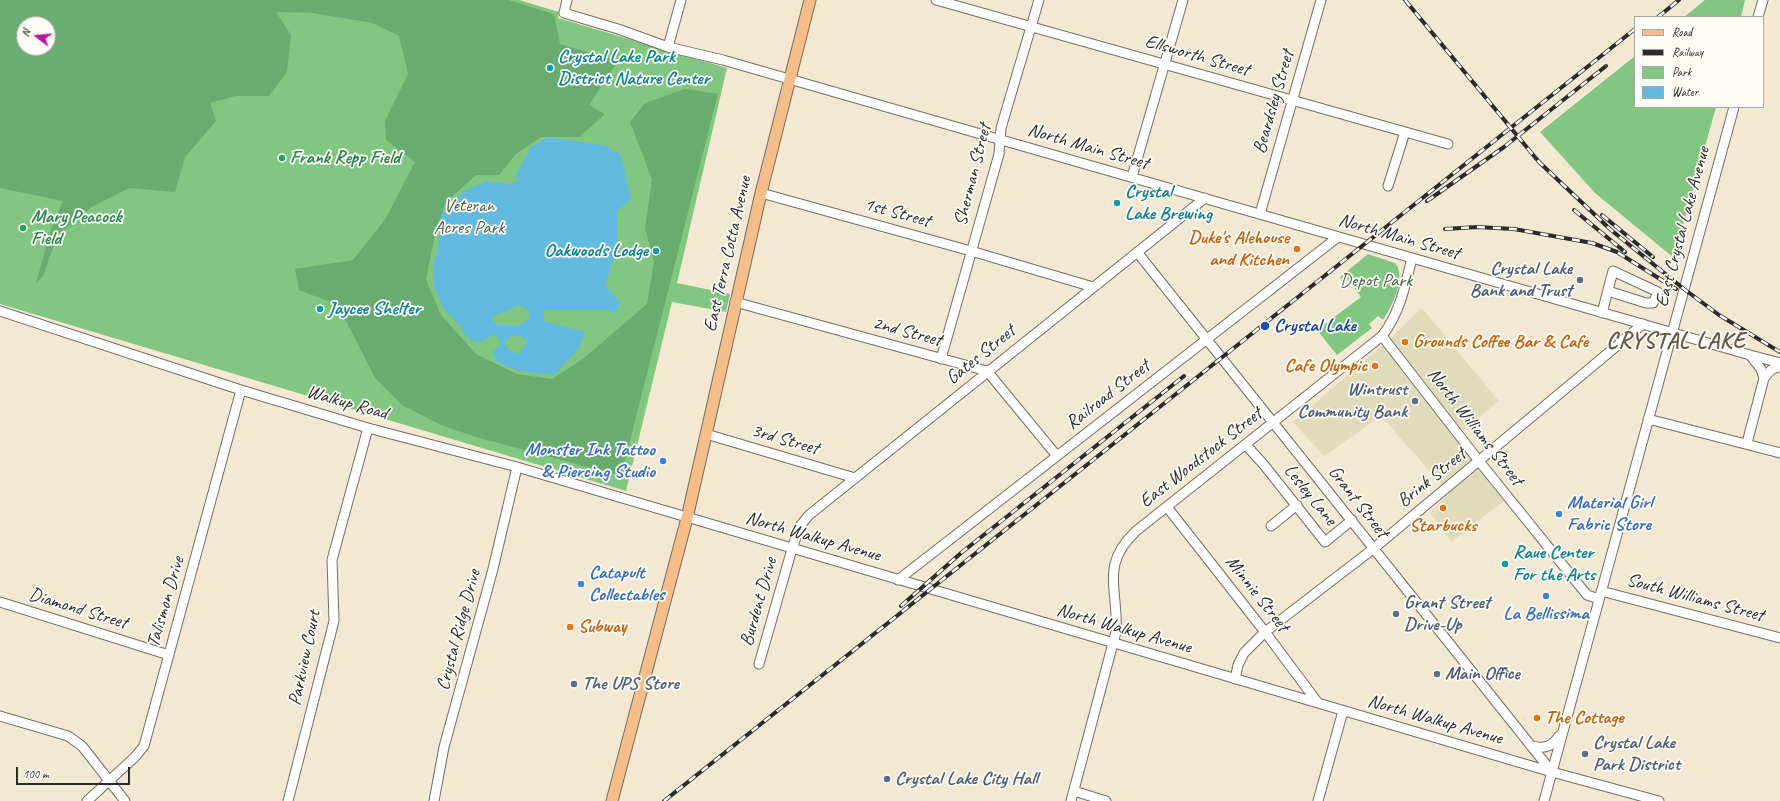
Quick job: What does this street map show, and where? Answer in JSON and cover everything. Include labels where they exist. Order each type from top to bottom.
[{"type":"main road","name":"East Terra Cotta Avenue","points":[[612,801],[687,518],[735,302],[788,80],[810,0]]},
{"type":"street","name":"North Main Street","points":[[567,0],[564,13],[618,29],[668,47],[723,60],[788,80],[1132,177],[1602,313],[1750,355],[1780,362]]},
{"type":"street","points":[[668,47],[681,0]]},
{"type":"street","name":"Ellsworth Street","points":[[936,0],[1448,144]]},
{"type":"street","name":"Sherman Street","points":[[941,359],[999,154],[1001,128],[1039,0]]},
{"type":"street","points":[[1132,177],[1183,0]]},
{"type":"street","name":"Beardsley Street","points":[[1260,214],[1321,0]]},
{"type":"street","points":[[1758,16],[1763,0]]},
{"type":"street","name":"East Crystal Lake Avenue","points":[[1544,801],[1734,108]]},
{"type":"street","points":[[1388,186],[1405,132]]},
{"type":"street","name":"1st Street","points":[[761,193],[971,251],[1093,287]]},
{"type":"street","name":"Gates Street","points":[[792,549],[803,521],[987,371],[1205,198]]},
{"type":"street","name":"Railroad Street","points":[[898,580],[1338,237]]},
{"type":"street","name":"Grant Street","points":[[1137,252],[1208,338],[1352,520],[1373,549],[1552,772]]},
{"type":"street","points":[[1382,336],[1396,315],[1402,299],[1412,258]]},
{"type":"street","points":[[1602,313],[1608,291],[1614,272],[1658,292],[1653,303],[1646,303],[1608,291]]},
{"type":"street","name":"2nd Street","points":[[735,302],[987,371]]},
{"type":"street","name":"Walkup Road","points":[[0,311],[241,390],[368,428],[517,467],[687,518]]},
{"type":"street","name":"Brink Street","points":[[1235,679],[1238,665],[1244,653],[1266,632],[1373,549],[1643,324]]},
{"type":"street","name":"East Woodstock Street","points":[[1071,801],[1113,644],[1117,623],[1113,585],[1115,563],[1125,542],[1382,336]]},
{"type":"street","name":"North Williams Street","points":[[1382,336],[1479,461],[1587,595],[1600,595]]},
{"type":"street","points":[[1750,355],[1761,369],[1764,378]]},
{"type":"street","points":[[1747,443],[1764,378],[1771,370],[1780,366]]},
{"type":"street","points":[[987,371],[1057,456]]},
{"type":"street","name":"Talismon Drive","points":[[87,801],[135,758],[144,746],[241,390]]},
{"type":"street","points":[[1648,419],[1747,443],[1780,453]]},
{"type":"street","name":"Parkview Court","points":[[288,801],[334,621],[332,560],[368,428]]},
{"type":"street","name":"3rd Street","points":[[706,434],[855,478]]},
{"type":"street","name":"Lesley Lane","points":[[1246,445],[1297,505],[1325,542],[1352,520]]},
{"type":"street","name":"Crystal Ridge Drive","points":[[434,801],[444,747],[493,569],[517,467]]},
{"type":"street","points":[[1271,526],[1297,505]]},
{"type":"street","name":"Minnie Street","points":[[1167,507],[1266,632],[1318,703]]},
{"type":"street","name":"North Walkup Avenue","points":[[687,518],[1552,772],[1659,801]]},
{"type":"street","name":"Burdent Drive","points":[[759,664],[792,549]]},
{"type":"street","name":"South Williams Street","points":[[1600,595],[1780,638]]},
{"type":"street","name":"Diamond Street","points":[[0,602],[169,654]]},
{"type":"street","points":[[1318,801],[1343,711]]},
{"type":"street","points":[[0,716],[68,736],[82,746],[125,801]]},
{"type":"street","points":[[1531,746],[1548,747],[1554,744],[1563,732]]},
{"type":"street","points":[[1074,791],[1106,801]]},
{"type":"shaded area","points":[[1422,308],[1499,401],[1454,438],[1504,501],[1451,542],[1430,513],[1449,493],[1381,416],[1324,456],[1293,422],[1392,337]]},
{"type":"green space","name":"Veteran Acres Park","points":[[0,0],[519,0],[559,12],[558,18],[727,68],[677,283],[730,294],[726,312],[672,302],[626,491],[0,304]]},
{"type":"green space","points":[[0,0],[508,0],[554,14],[560,44],[618,61],[589,105],[605,114],[579,137],[541,137],[516,154],[499,175],[476,175],[446,202],[435,234],[426,280],[441,315],[476,354],[517,374],[552,379],[584,358],[647,304],[654,262],[645,228],[652,179],[630,122],[645,103],[685,89],[718,94],[621,476],[476,437],[441,425],[402,405],[375,378],[338,305],[299,290],[295,269],[353,260],[386,218],[415,162],[386,140],[385,121],[408,74],[399,36],[373,23],[312,13],[276,12],[291,35],[287,72],[269,96],[236,96],[210,103],[216,121],[185,157],[175,192],[129,188],[90,208],[57,237],[43,276],[36,283],[50,232],[63,201],[0,188]]},
{"type":"green space","points":[[1705,0],[1745,0],[1741,16],[1685,16]]},
{"type":"green space","points":[[1634,57],[1634,108],[1716,108],[1674,258],[1595,193],[1540,132]]},
{"type":"green space","name":"Depot Park","points":[[1368,254],[1395,263],[1399,276],[1397,292],[1383,320],[1378,316],[1369,324],[1372,328],[1337,355],[1317,330],[1361,297],[1347,278],[1343,281],[1340,277]]},
{"type":"water","points":[[548,137],[607,146],[621,155],[631,199],[617,211],[617,248],[605,285],[620,302],[616,313],[608,310],[544,310],[543,321],[585,332],[579,348],[555,374],[539,374],[518,370],[500,363],[495,358],[493,351],[500,345],[499,339],[495,335],[476,343],[464,334],[461,326],[443,308],[434,285],[433,264],[437,252],[442,214],[464,191],[486,181],[511,184],[518,180],[516,175],[531,147]],"holes":[[[520,305],[530,312],[528,320],[520,325],[497,325],[491,317]],[[513,335],[521,336],[527,341],[525,346],[518,354],[508,349],[505,344],[507,339]]]},
{"type":"railway","points":[[1405,0],[1539,162],[1611,230],[1684,289],[1719,315],[1780,352]]},
{"type":"railway","points":[[1659,16],[1679,0]]},
{"type":"railway","points":[[664,801],[1634,30]]},
{"type":"railway","points":[[1427,201],[1504,147],[1606,66]]},
{"type":"railway","points":[[1574,210],[1625,252]]},
{"type":"railway","points":[[1602,215],[1653,257]]},
{"type":"railway","points":[[1445,229],[1477,227],[1514,229],[1592,243],[1617,252],[1676,289]]},
{"type":"railway","points":[[901,606],[961,553],[1184,376]]},
{"type":"place","name":"Crystal Lake Park District Nature Center","points":[[550,68]]},
{"type":"place","name":"Frank Repp Field","points":[[282,158]]},
{"type":"place","name":"Crystal Lake Brewing","points":[[1117,203]]},
{"type":"place","name":"Mary Peacock Field","points":[[23,228]]},
{"type":"place","name":"Duke's Alehouse and Kitchen","points":[[1297,249]]},
{"type":"place","name":"Oakwoods Lodge","points":[[656,251]]},
{"type":"place","name":"Crystal Lake Bank and Trust","points":[[1580,280]]},
{"type":"place","name":"Jaycee Shelter","points":[[320,309]]},
{"type":"place","name":"Crystal Lake","points":[[1265,326]]},
{"type":"place","name":"Grounds Coffee Bar & Cafe","points":[[1405,342]]},
{"type":"place","name":"Cafe Olympic","points":[[1375,366]]},
{"type":"place","name":"Wintrust Community Bank","points":[[1415,401]]},
{"type":"place","name":"Monster Ink Tattoo & Piercing Studio","points":[[663,461]]},
{"type":"place","name":"Starbucks","points":[[1443,508]]},
{"type":"place","name":"Material Girl Fabric Store","points":[[1559,514]]},
{"type":"place","name":"Raue Center For the Arts","points":[[1505,564]]},
{"type":"place","name":"Catapult Collectables","points":[[581,584]]},
{"type":"place","name":"La Bellissima","points":[[1546,596]]},
{"type":"place","name":"Grant Street Drive-Up","points":[[1396,614]]},
{"type":"place","name":"Subway","points":[[570,627]]},
{"type":"place","name":"Main Office","points":[[1437,674]]},
{"type":"place","name":"The UPS Store","points":[[574,684]]},
{"type":"place","name":"The Cottage","points":[[1537,718]]},
{"type":"place","name":"Crystal Lake Park District","points":[[1585,754]]},
{"type":"place","name":"Crystal Lake City Hall","points":[[887,779]]},
{"type":"district","name":"CRYSTAL LAKE","points":[[1676,342]]}]
